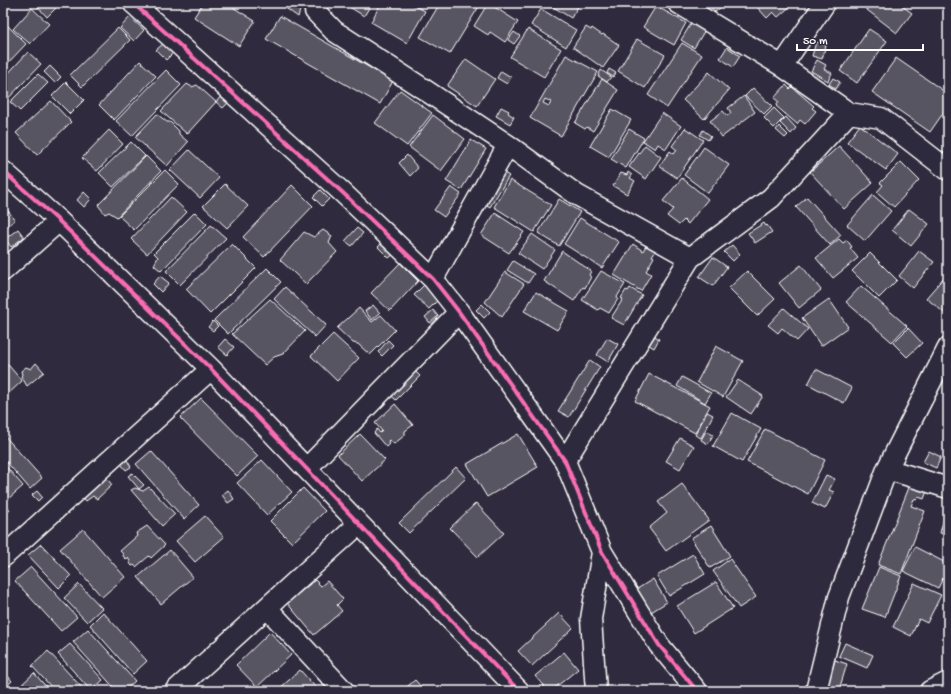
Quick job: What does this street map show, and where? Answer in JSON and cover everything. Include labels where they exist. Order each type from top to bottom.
[{"type":"street","points":[[133,3],[343,193],[434,279],[565,461],[602,552],[659,645],[697,691]]},
{"type":"street","points":[[315,3],[315,11],[334,31],[508,145],[577,195],[690,258]]},
{"type":"street","points":[[678,3],[782,66],[849,113],[881,118],[948,170]]},
{"type":"street","points":[[782,66],[824,3]]},
{"type":"street","points":[[565,461],[690,258],[771,198],[849,113]]},
{"type":"street","points":[[434,279],[508,145]]},
{"type":"street","points":[[3,172],[59,221],[211,369],[519,691]]},
{"type":"street","points":[[3,271],[59,221]]},
{"type":"street","points":[[307,468],[459,312]]},
{"type":"street","points":[[816,691],[839,598],[887,469],[948,348]]},
{"type":"street","points":[[3,557],[211,369]]},
{"type":"street","points":[[887,469],[948,488]]},
{"type":"street","points":[[174,691],[359,524]]},
{"type":"street","points":[[596,691],[591,619],[602,552]]},
{"type":"street","points":[[267,608],[344,691]]},
{"type":"street","points":[[930,691],[948,682]]},
{"type":"building","points":[[40,3],[61,3],[47,17],[37,6]]},
{"type":"building","points":[[203,3],[226,3],[255,21],[239,46],[194,17]]},
{"type":"building","points":[[302,3],[298,17],[280,4]]},
{"type":"building","points":[[343,3],[372,3],[364,16]]},
{"type":"building","points":[[381,3],[409,3],[425,11],[407,43],[371,22]]},
{"type":"building","points":[[440,3],[481,3],[450,54],[420,37]]},
{"type":"building","points":[[488,3],[518,22],[505,42],[490,32],[488,35],[474,26]]},
{"type":"building","points":[[525,3],[536,3],[533,8]]},
{"type":"building","points":[[547,3],[580,3],[571,18]]},
{"type":"building","points":[[628,3],[639,3],[636,8]]},
{"type":"building","points":[[707,3],[726,3],[715,12]]},
{"type":"building","points":[[761,3],[794,3],[778,17],[773,12],[767,18],[757,7]]},
{"type":"building","points":[[858,3],[898,3],[912,13],[897,33]]},
{"type":"building","points":[[656,6],[686,23],[674,45],[643,27]]},
{"type":"building","points":[[32,8],[49,24],[30,44],[13,29]]},
{"type":"building","points":[[541,9],[576,30],[566,47],[531,25]]},
{"type":"building","points":[[280,16],[393,81],[380,104],[266,39]]},
{"type":"building","points":[[130,17],[144,30],[134,41],[120,28]]},
{"type":"building","points":[[3,21],[26,44],[6,65],[3,63]]},
{"type":"building","points":[[692,22],[705,30],[694,48],[681,40]]},
{"type":"building","points":[[586,27],[591,30],[592,28],[602,35],[603,34],[619,45],[603,68],[573,47]]},
{"type":"building","points":[[118,28],[130,40],[82,87],[70,75]]},
{"type":"building","points":[[528,29],[561,49],[544,77],[510,57]]},
{"type":"building","points":[[869,29],[887,41],[857,83],[840,71]]},
{"type":"building","points":[[514,32],[520,36],[514,44],[508,40]]},
{"type":"building","points":[[637,39],[665,55],[645,88],[618,71]]},
{"type":"building","points":[[816,42],[826,45],[822,59],[812,56]]},
{"type":"building","points":[[682,43],[702,55],[667,108],[648,95]]},
{"type":"building","points":[[163,44],[173,53],[166,60],[156,50]]},
{"type":"building","points":[[727,47],[740,56],[733,67],[720,58]]},
{"type":"building","points":[[28,52],[41,64],[3,104],[3,79]]},
{"type":"building","points":[[566,55],[598,72],[561,136],[530,118]],"holes":[[[545,99],[551,102],[549,106],[543,103]]]},
{"type":"building","points":[[896,58],[948,94],[948,106],[930,132],[872,92]]},
{"type":"building","points":[[466,59],[495,79],[477,106],[447,86]]},
{"type":"building","points":[[817,60],[826,65],[824,69],[832,73],[828,81],[811,71]]},
{"type":"building","points":[[140,61],[156,76],[114,120],[99,105]]},
{"type":"building","points":[[50,66],[61,77],[55,83],[44,72]]},
{"type":"building","points":[[609,69],[616,73],[613,77],[607,73]]},
{"type":"building","points":[[166,70],[181,85],[132,136],[116,121]]},
{"type":"building","points":[[601,70],[611,77],[607,82],[598,76]]},
{"type":"building","points":[[501,71],[511,77],[507,84],[497,78]]},
{"type":"building","points":[[709,72],[729,90],[704,119],[683,100]]},
{"type":"building","points":[[38,74],[48,83],[20,111],[10,102]]},
{"type":"building","points":[[833,78],[840,82],[836,89],[829,84]]},
{"type":"building","points":[[602,79],[618,90],[593,131],[587,127],[585,129],[575,123]]},
{"type":"building","points":[[66,82],[84,100],[70,114],[52,96]]},
{"type":"building","points":[[187,84],[192,87],[197,85],[216,102],[187,134],[161,111]]},
{"type":"building","points":[[786,85],[790,89],[792,87],[814,106],[812,108],[816,111],[805,124],[800,120],[797,124],[776,106],[779,102],[774,98]]},
{"type":"building","points":[[753,88],[772,106],[764,114],[745,96]]},
{"type":"building","points":[[400,90],[432,113],[407,146],[375,123]]},
{"type":"building","points":[[222,95],[229,102],[223,108],[216,102]]},
{"type":"building","points":[[744,96],[755,112],[722,137],[710,121],[723,111],[727,116],[731,113],[728,108]]},
{"type":"building","points":[[51,101],[71,122],[37,155],[16,133]]},
{"type":"building","points":[[501,107],[509,111],[508,113],[514,117],[510,124],[496,116]]},
{"type":"building","points":[[774,108],[784,118],[774,128],[764,118]]},
{"type":"building","points":[[612,109],[631,120],[609,157],[590,146]]},
{"type":"building","points":[[662,113],[681,126],[666,149],[658,144],[655,149],[643,141]]},
{"type":"building","points":[[157,114],[167,122],[170,122],[179,131],[179,134],[188,142],[167,166],[135,137]]},
{"type":"building","points":[[433,115],[465,139],[441,171],[409,147]]},
{"type":"building","points":[[786,117],[796,128],[791,134],[780,123]]},
{"type":"building","points":[[860,125],[898,154],[886,170],[847,142]]},
{"type":"building","points":[[779,126],[788,135],[785,138],[776,130]]},
{"type":"building","points":[[685,128],[703,140],[677,178],[659,166],[670,151],[674,154],[677,150],[672,146]]},
{"type":"building","points":[[629,129],[644,138],[626,168],[611,159]]},
{"type":"building","points":[[109,130],[123,144],[97,171],[82,158]]},
{"type":"building","points":[[703,130],[711,136],[708,140],[700,135]]},
{"type":"building","points":[[471,140],[486,149],[461,190],[446,181]]},
{"type":"building","points":[[131,142],[145,156],[113,187],[99,173]]},
{"type":"building","points":[[645,145],[661,157],[646,179],[629,167]]},
{"type":"building","points":[[839,146],[873,183],[844,209],[810,172]]},
{"type":"building","points":[[704,147],[729,165],[708,193],[684,175]]},
{"type":"building","points":[[189,150],[219,178],[200,198],[170,170]]},
{"type":"building","points":[[407,155],[418,168],[410,176],[399,163]]},
{"type":"building","points":[[146,156],[161,171],[117,217],[109,212],[105,214],[98,205]]},
{"type":"building","points":[[901,162],[919,180],[894,207],[877,192],[883,185],[880,183]]},
{"type":"building","points":[[165,170],[179,184],[134,230],[119,216]]},
{"type":"building","points":[[499,170],[509,176],[490,207],[481,201]]},
{"type":"building","points":[[628,172],[632,175],[630,178],[635,181],[627,194],[613,186],[621,173],[627,175]]},
{"type":"building","points":[[682,178],[708,199],[688,224],[684,220],[679,225],[667,216],[673,209],[663,201]]},
{"type":"building","points":[[510,180],[551,205],[534,232],[494,207]]},
{"type":"building","points":[[225,184],[248,206],[227,228],[203,206]]},
{"type":"building","points":[[292,185],[313,206],[264,257],[243,237]]},
{"type":"building","points":[[451,187],[461,194],[444,217],[434,210]]},
{"type":"building","points":[[320,190],[329,199],[322,206],[313,197]]},
{"type":"building","points":[[84,192],[91,199],[84,207],[77,200]]},
{"type":"building","points":[[873,195],[891,211],[865,241],[847,225]]},
{"type":"building","points":[[171,197],[187,212],[147,254],[131,239]]},
{"type":"building","points":[[807,197],[841,235],[830,245],[796,207]]},
{"type":"building","points":[[559,199],[580,212],[559,246],[538,233]]},
{"type":"building","points":[[3,204],[15,220],[5,228],[3,226]]},
{"type":"building","points":[[909,209],[929,224],[911,246],[892,230]]},
{"type":"building","points":[[195,212],[207,224],[161,271],[154,265],[158,257],[154,253]]},
{"type":"building","points":[[495,213],[524,232],[509,253],[481,235]]},
{"type":"building","points":[[580,218],[619,242],[602,268],[564,244]]},
{"type":"building","points":[[764,223],[772,232],[755,243],[748,233]]},
{"type":"building","points":[[211,225],[226,238],[180,285],[166,271]]},
{"type":"building","points":[[357,228],[363,233],[352,246],[345,241]]},
{"type":"building","points":[[18,229],[24,237],[11,247],[5,239]]},
{"type":"building","points":[[323,230],[332,236],[329,243],[337,252],[306,284],[280,260],[304,232],[314,237]]},
{"type":"building","points":[[532,234],[555,250],[542,269],[518,253]]},
{"type":"building","points":[[839,239],[843,243],[847,240],[852,247],[850,248],[858,258],[833,278],[816,258]]},
{"type":"building","points":[[383,242],[394,254],[389,258],[378,247]]},
{"type":"building","points":[[648,242],[657,248],[646,271],[651,274],[641,291],[614,275],[633,244],[643,251]]},
{"type":"building","points":[[232,244],[256,268],[210,314],[186,289]]},
{"type":"building","points":[[732,245],[740,254],[733,261],[724,252]]},
{"type":"building","points":[[562,251],[591,271],[589,275],[591,277],[585,288],[583,287],[574,301],[544,281]]},
{"type":"building","points":[[919,251],[934,262],[913,288],[899,276]]},
{"type":"building","points":[[870,253],[897,280],[879,298],[852,271]]},
{"type":"building","points":[[713,257],[727,267],[713,286],[699,277]]},
{"type":"building","points":[[513,261],[534,274],[528,283],[507,270]]},
{"type":"building","points":[[400,263],[418,281],[390,311],[371,293]]},
{"type":"building","points":[[801,265],[821,290],[799,308],[779,283]]},
{"type":"building","points":[[267,268],[281,282],[228,334],[214,320]]},
{"type":"building","points":[[601,271],[625,284],[609,313],[600,308],[598,310],[582,300]]},
{"type":"building","points":[[747,271],[775,299],[757,316],[729,288]]},
{"type":"building","points":[[505,272],[524,284],[502,317],[485,302]]},
{"type":"building","points":[[160,276],[169,283],[161,292],[153,284]]},
{"type":"building","points":[[945,276],[948,279],[947,315],[926,298]]},
{"type":"building","points":[[425,284],[439,299],[429,309],[414,295]]},
{"type":"building","points":[[861,286],[907,326],[892,342],[846,302]]},
{"type":"building","points":[[285,287],[326,325],[315,337],[274,299]]},
{"type":"building","points":[[630,288],[642,295],[624,325],[611,318],[623,299],[621,298],[626,290],[628,291]]},
{"type":"building","points":[[536,292],[569,311],[557,330],[524,311]]},
{"type":"building","points":[[270,299],[305,331],[283,354],[274,357],[265,365],[232,334]]},
{"type":"building","points":[[829,299],[848,327],[821,346],[802,318]]},
{"type":"building","points":[[482,304],[490,312],[484,318],[476,310]]},
{"type":"building","points":[[373,305],[380,313],[372,320],[365,311]]},
{"type":"building","points":[[359,308],[372,322],[381,315],[395,330],[370,355],[358,344],[353,343],[337,328]]},
{"type":"building","points":[[784,308],[808,329],[797,341],[782,328],[778,333],[768,325]]},
{"type":"building","points":[[433,310],[438,316],[430,323],[425,317]]},
{"type":"building","points":[[213,321],[218,326],[213,331],[208,327]]},
{"type":"building","points":[[908,328],[922,343],[907,357],[893,343]]},
{"type":"building","points":[[333,334],[359,358],[337,381],[311,356]]},
{"type":"building","points":[[655,336],[659,339],[654,348],[649,345]]},
{"type":"building","points":[[607,338],[618,344],[608,362],[597,355]]},
{"type":"building","points":[[225,339],[234,347],[227,355],[218,347]]},
{"type":"building","points":[[388,340],[393,345],[382,356],[378,352]]},
{"type":"building","points":[[716,346],[743,361],[723,397],[697,382]]},
{"type":"building","points":[[3,359],[22,381],[7,395],[3,391]]},
{"type":"building","points":[[590,360],[600,367],[569,417],[558,411]]},
{"type":"building","points":[[36,363],[44,372],[27,386],[21,376],[21,371],[26,367],[31,369]]},
{"type":"building","points":[[411,367],[420,376],[396,400],[387,392]]},
{"type":"building","points":[[816,369],[852,388],[844,403],[808,384]]},
{"type":"building","points":[[649,374],[710,406],[695,433],[635,401]]},
{"type":"building","points":[[682,377],[711,393],[705,403],[677,386]]},
{"type":"building","points":[[738,380],[763,396],[751,414],[726,397]]},
{"type":"building","points":[[201,398],[258,456],[237,476],[180,418]]},
{"type":"building","points":[[395,404],[413,425],[405,431],[405,435],[394,444],[389,440],[389,444],[386,447],[374,433],[377,429],[380,433],[382,431],[375,423]]},
{"type":"building","points":[[707,412],[713,415],[701,438],[695,435]]},
{"type":"building","points":[[732,413],[761,429],[742,462],[713,446]]},
{"type":"building","points":[[765,429],[825,460],[808,494],[747,462]]},
{"type":"building","points":[[706,431],[713,435],[708,444],[701,440]]},
{"type":"building","points":[[3,434],[42,478],[30,489],[3,458]]},
{"type":"building","points":[[360,434],[385,460],[362,481],[338,455]]},
{"type":"building","points":[[518,434],[538,467],[487,497],[467,464]]},
{"type":"building","points":[[680,438],[694,446],[680,469],[666,461]]},
{"type":"building","points":[[151,451],[199,505],[184,519],[136,464]]},
{"type":"building","points":[[929,451],[941,457],[936,468],[923,462]]},
{"type":"building","points":[[127,460],[131,467],[126,470],[121,464]]},
{"type":"building","points":[[262,460],[292,492],[267,515],[237,483]]},
{"type":"building","points":[[3,463],[23,486],[8,499],[3,493]]},
{"type":"building","points":[[456,467],[466,478],[409,533],[399,523]]},
{"type":"building","points":[[103,473],[112,485],[97,499],[93,496],[86,501],[79,493]]},
{"type":"building","points":[[132,473],[144,485],[139,489],[128,476]]},
{"type":"building","points":[[826,475],[835,479],[829,490],[834,492],[825,509],[812,503]]},
{"type":"building","points":[[682,484],[709,520],[666,551],[649,528],[667,513],[658,502]]},
{"type":"building","points":[[910,485],[927,491],[924,499],[918,497],[917,500],[914,499],[911,506],[925,511],[901,574],[878,565]]},
{"type":"building","points":[[149,487],[175,514],[162,526],[131,490],[135,488],[143,491]]},
{"type":"building","points":[[303,488],[325,511],[292,543],[270,521]]},
{"type":"building","points":[[228,490],[234,499],[228,503],[222,495]]},
{"type":"building","points":[[37,491],[42,497],[38,501],[32,495]]},
{"type":"building","points":[[3,501],[10,510],[3,516]]},
{"type":"building","points":[[476,503],[504,533],[478,557],[450,528]]},
{"type":"building","points":[[945,514],[948,515],[948,535],[940,533]]},
{"type":"building","points":[[205,516],[224,537],[195,562],[176,541]]},
{"type":"building","points":[[147,526],[165,545],[151,558],[149,556],[136,567],[134,565],[132,566],[128,558],[126,559],[120,551],[137,536],[136,533]]},
{"type":"building","points":[[711,526],[730,556],[710,568],[691,538]]},
{"type":"building","points":[[83,529],[125,577],[102,597],[60,549]]},
{"type":"building","points":[[41,544],[71,576],[59,588],[28,555]]},
{"type":"building","points":[[915,547],[948,564],[948,569],[938,588],[903,571]]},
{"type":"building","points":[[170,550],[193,577],[161,604],[138,577]]},
{"type":"building","points":[[693,554],[705,574],[669,596],[657,576]]},
{"type":"building","points":[[730,559],[756,597],[739,608],[713,571]]},
{"type":"building","points":[[31,567],[77,617],[61,631],[15,581]]},
{"type":"building","points":[[879,567],[901,576],[885,617],[862,609]]},
{"type":"building","points":[[653,579],[667,602],[648,614],[634,591]]},
{"type":"building","points":[[315,580],[321,586],[327,581],[343,599],[337,605],[342,611],[314,635],[287,603]]},
{"type":"building","points":[[716,582],[733,608],[694,633],[677,606]]},
{"type":"building","points":[[914,583],[941,595],[927,623],[919,619],[911,636],[893,627]]},
{"type":"building","points":[[79,584],[102,608],[87,622],[64,598]]},
{"type":"building","points":[[103,612],[147,661],[133,674],[90,625]]},
{"type":"building","points":[[559,613],[573,628],[532,666],[518,651]]},
{"type":"building","points":[[88,629],[135,681],[124,691],[117,691],[73,642]]},
{"type":"building","points":[[270,632],[291,655],[257,687],[236,665]]},
{"type":"building","points":[[845,643],[873,655],[867,668],[839,656]]},
{"type":"building","points":[[70,644],[103,680],[91,691],[58,654]]},
{"type":"building","points":[[48,651],[85,691],[55,691],[32,666]]},
{"type":"building","points":[[564,652],[578,669],[551,691],[548,691],[535,676]]},
{"type":"building","points":[[835,660],[847,664],[839,690],[827,686]]},
{"type":"building","points":[[3,670],[12,681],[3,689]]},
{"type":"building","points":[[300,670],[319,691],[277,691]]},
{"type":"building","points":[[34,673],[50,691],[23,691],[19,687]]},
{"type":"building","points":[[415,680],[425,691],[402,691]]},
{"type":"cycle path","points":[[133,3],[343,193],[433,279],[459,312],[565,461],[602,552],[659,645],[697,691]]},
{"type":"cycle path","points":[[3,171],[59,221],[211,369],[519,691]]}]
